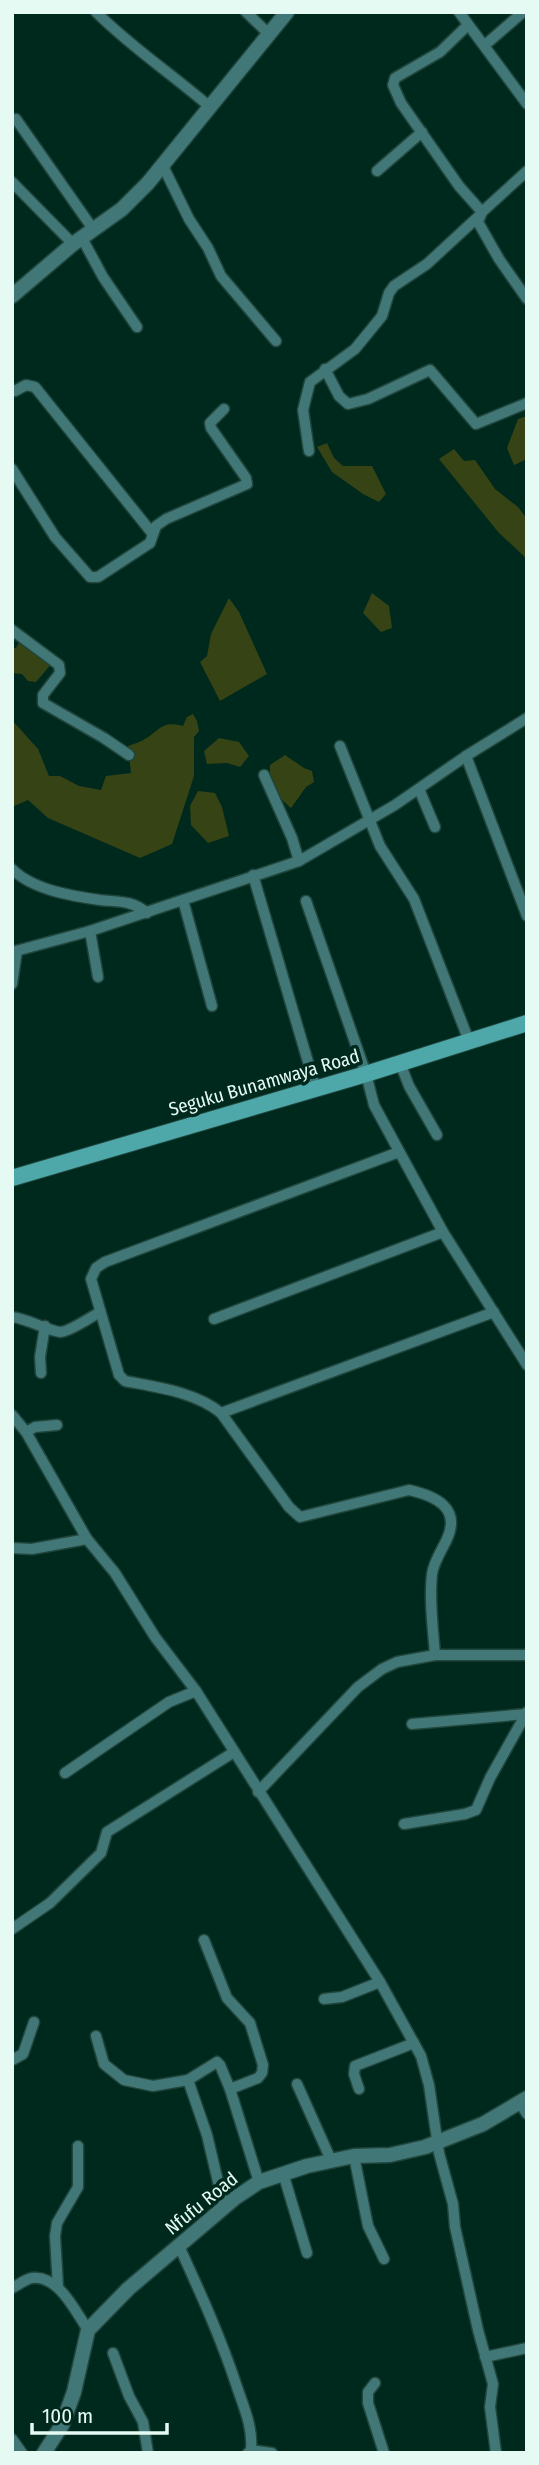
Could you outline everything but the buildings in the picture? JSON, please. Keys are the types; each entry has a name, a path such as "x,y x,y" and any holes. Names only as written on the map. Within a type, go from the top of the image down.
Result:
{"main road":[{"name":"Seguku Bunamwaya Road","path":"12,1178 366,1074 527,1023"}],"street":[{"path":"96,12 119,34 211,107"},
{"path":"246,12 269,34"},
{"path":"12,296 83,237 122,209 163,166 287,12"},
{"path":"458,12 527,104"},
{"path":"485,45 523,12"},
{"path":"468,25 440,52 395,78 393,85 395,92 480,214"},
{"path":"16,119 83,237 103,278 137,327"},
{"path":"377,171 422,132"},
{"path":"163,166 221,276 276,341"},
{"path":"309,451 303,410 310,382 355,349 382,316 388,293 394,286 427,264 527,171"},
{"path":"12,182 83,237"},
{"path":"480,214 478,222 499,260 527,299"},
{"path":"325,369 339,396 348,404 368,399 430,370 476,424 527,403"},
{"path":"12,390 26,385 35,387 152,533"},
{"path":"12,469 55,537 90,577 98,577 150,543 156,526 166,519 247,484 246,478 211,428 210,423 224,409"},
{"path":"12,630 59,665 60,673 43,695 43,704 129,755"},
{"path":"12,984 15,951 147,913 299,860 370,820 527,718"},
{"path":"340,746 380,846 414,899 469,1041"},
{"path":"466,756 527,916"},
{"path":"264,775 299,860"},
{"path":"419,789 435,827"},
{"path":"12,869 25,879 70,895 126,901 139,905 147,913"},
{"path":"253,875 316,1089"},
{"path":"183,900 212,1006"},
{"path":"306,901 366,1074 374,1105 443,1231 527,1365"},
{"path":"90,931 98,977"},
{"path":"400,1063 438,1135"},
{"path":"399,1152 105,1262 96,1268 91,1279 116,1369 125,1381 204,1402 221,1413 300,1517 409,1490 425,1494 440,1502 449,1511 452,1523 433,1571 435,1655"},
{"path":"214,1319 443,1231"},
{"path":"12,1317 60,1332 100,1312"},
{"path":"221,1413 494,1312"},
{"path":"41,1373 40,1357 45,1326"},
{"path":"12,1415 26,1432 87,1539 115,1573 155,1637 196,1691 380,1982 414,2043 427,2075 437,2143 493,2384 490,2407 496,2453"},
{"path":"26,1432 35,1427 57,1425"},
{"path":"12,1548 32,1549 87,1539"},
{"path":"258,1791 369,1677 397,1662 435,1655 527,1655"},
{"path":"65,1773 169,1702 196,1691"},
{"path":"412,1724 526,1713"},
{"path":"404,1824 476,1810 490,1778 526,1713"},
{"path":"12,1929 44,1908 101,1853 107,1832 234,1752"},
{"path":"204,1940 227,1998 250,2023 263,2065 258,2078 230,2089"},
{"path":"324,1999 342,1997 380,1982"},
{"path":"12,2060 23,2054 34,2022"},
{"path":"96,2036 104,2064 124,2080 153,2086 188,2080 217,2062 230,2089 259,2182"},
{"path":"359,2089 353,2070 355,2066 414,2043"},
{"path":"188,2080 207,2135 224,2207"},
{"path":"297,2084 331,2160"},
{"name":"Nfufu Road","path":"88,2330 128,2289 224,2207 259,2182 331,2160 410,2152 483,2124 524,2104"},
{"path":"44,2453 62,2425 74,2392 88,2330 58,2287 55,2236 57,2223 78,2188 78,2146"},
{"path":"354,2157 369,2231 384,2259"},
{"path":"283,2173 307,2253"},
{"path":"180,2246 222,2343 250,2423 252,2438 249,2451 272,2453"},
{"path":"12,2288 28,2279 36,2278 58,2287"},
{"path":"485,2357 527,2348"},
{"path":"113,2353 129,2396 143,2422 148,2453"},
{"path":"374,2383 368,2392 368,2403 384,2453"},
{"path":"12,2439 22,2453"}],"green space":[{"path":"527,416 527,459 514,465 507,448 518,419"},
{"path":"327,443 334,458 343,466 372,466 386,494 379,502 332,472 317,447"},
{"path":"454,449 464,461 475,460 495,489 518,507 527,519 527,559 499,533 439,459"},
{"path":"372,593 389,606 392,628 381,632 363,613"},
{"path":"229,598 239,612 267,674 220,701 200,662 207,656 211,634"},
{"path":"21,639 53,662 36,682 28,681 22,674 12,673 12,648 16,648"},
{"path":"193,714 199,731 194,737 194,776 172,844 140,858 48,818 28,800 12,807 12,720 38,749 49,776 60,776 79,786 101,790 106,776 131,773 128,746 166,725 183,726 187,717"},
{"path":"219,738 239,742 249,756 240,767 227,763 207,764 204,751"},
{"path":"285,755 312,771 314,782 306,787 291,808 274,789 270,772 270,765"},
{"path":"198,791 215,793 222,807 229,836 208,843 191,825 190,806"}]}
